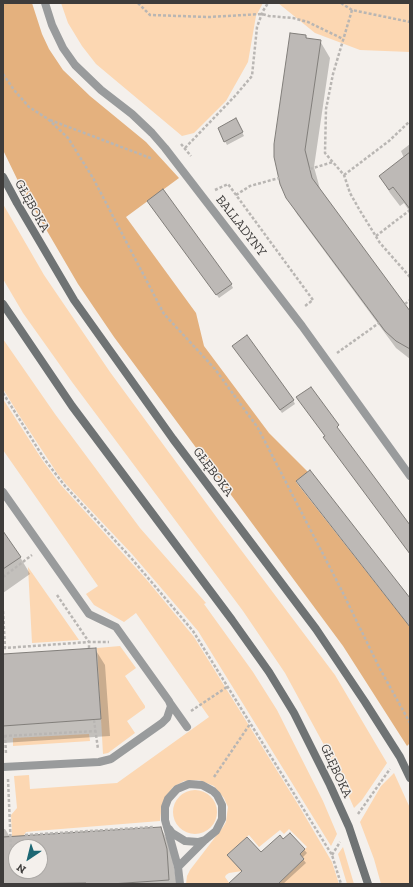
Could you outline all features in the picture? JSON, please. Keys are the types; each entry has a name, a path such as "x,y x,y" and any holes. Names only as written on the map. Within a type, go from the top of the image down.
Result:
{"street":[{"name":"BALLADYNY","path":"44,3 63,48 75,65 101,90 132,114 165,148 298,320 410,476"},
{"name":"GŁĘBOKA","path":"3,178 74,300 173,439 316,629 400,757 410,778"},
{"name":"GŁĘBOKA","path":"3,304 72,406 222,607 272,678 294,713 330,785 349,827 368,884"},
{"path":"3,492 89,614 116,627 187,727"},
{"path":"5,767 99,762 111,759 167,718 170,713 171,706 169,701"},
{"path":"178,867 205,840 216,832 222,819 222,805 217,796 207,788 196,784 189,784 177,789 171,794 165,807 164,814 178,867 180,884"},
{"path":"167,826 172,833 185,841 198,842 205,840"}],"path":[{"path":"138,3 150,15 209,17 262,14 293,18 308,22 343,39"},
{"path":"185,148 252,76 257,27 268,3"},
{"path":"341,3 352,10 410,22"},
{"path":"352,10 333,74 326,109 325,153 344,175 350,193 358,209 380,243 410,277"},
{"path":"3,74 14,90 29,107 48,119 68,138 94,178 164,314 215,369 258,428 344,595 380,669 410,723"},
{"path":"48,119 153,159"},
{"path":"344,175 389,140 410,121"},
{"path":"310,169 333,162"},
{"path":"236,196 250,186 279,178"},
{"path":"376,236 410,210"},
{"path":"405,304 410,300"},
{"path":"335,355 379,323"},
{"path":"3,393 45,460 65,486 132,559 193,631 332,855 341,884"},
{"path":"3,577 30,557 34,563"},
{"path":"52,589 89,642 89,648"},
{"path":"3,611 5,648 97,642"},
{"path":"180,718 228,687"},
{"path":"94,720 99,762"},
{"path":"207,788 250,724"},
{"path":"10,839 4,736 96,731"},
{"path":"357,816 390,768"},
{"path":"25,835 167,826"},
{"path":"332,855 340,841"}],"shaded area":[{"path":"3,3 32,3 42,34 49,49 63,70 90,96 146,142 179,178 126,217 196,313 204,346 269,433 308,472 296,482 410,627 410,743 407,746 343,646 114,337 78,284 19,183 3,150"},
{"path":"61,3 263,3 256,16 248,62 226,101 194,133 182,136 96,64 82,46 68,23"},
{"path":"278,3 410,3 410,52 360,50 315,33"},
{"path":"3,204 44,275 110,372 335,675 387,763 362,800 354,808 337,769 285,673 243,611 72,382 23,313 3,279"},
{"path":"3,339 55,414 140,528 206,603 204,604 253,672 277,710 323,801 337,834 331,846 198,631 132,554 65,483 19,415 3,389"},
{"path":"3,399 43,461 60,484 146,579 194,637 332,862 339,884 279,883 304,859 300,854 307,847 289,829 284,834 280,830 259,847 249,835 227,855 242,871 229,873 226,875 225,877 230,884 186,884 187,876 190,870 226,822 228,807 224,798 214,786 199,780 184,781 173,787 167,795 161,812 160,821 26,832 21,839 12,839 11,815 17,808 14,776 29,775 30,789 117,783 209,717 136,613 124,622 94,605 86,594 98,586 3,450"},
{"path":"28,567 79,640 32,643"},
{"path":"120,646 136,668 125,676 145,708 127,721 135,733 108,753 103,754 97,648"},
{"path":"89,734 90,741 13,746 13,738"},
{"path":"394,773 410,808 410,884 381,884 374,859 360,822 381,786"},
{"path":"191,790 199,790 204,791 211,796 216,803 216,821 211,828 204,833 191,834 183,831 176,824 173,816 173,808 176,800 183,793"},
{"path":"343,847 354,884 347,884 338,854"}],"building":[{"path":"290,33 306,35 306,38 321,40 305,150 312,178 410,311 410,349 396,341 385,331 286,198 280,184 274,157 274,144"},
{"path":"236,118 243,132 224,142 218,128"},
{"path":"410,152 410,209 393,187 389,190 379,176"},
{"path":"163,189 232,284 216,295 147,201"},
{"path":"247,335 294,400 280,410 232,346"},
{"path":"311,387 339,425 337,427 410,525 410,554 323,437 325,436 296,397"},
{"path":"310,470 410,598 410,627 296,481"},
{"path":"3,531 21,557 3,569"},
{"path":"96,648 101,719 3,726 3,654"},
{"path":"161,827 167,849 169,880 111,884 3,884 3,837"},
{"path":"290,833 305,849 300,854 304,859 278,884 228,884 242,871 227,855 247,837 261,852 280,835 283,839"}]}
